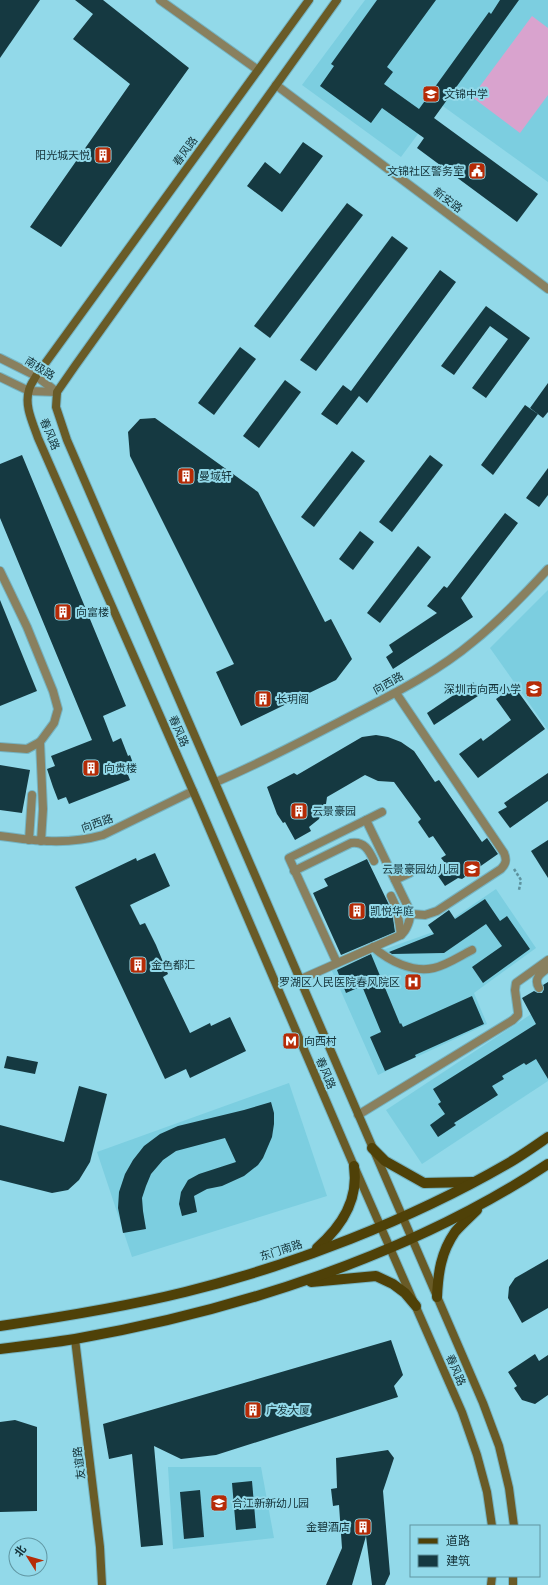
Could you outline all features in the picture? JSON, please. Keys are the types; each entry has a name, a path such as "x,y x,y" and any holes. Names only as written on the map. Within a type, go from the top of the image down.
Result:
{"main road":[{"name":"东门南路","path":"0,1326 83,1313 185,1292 288,1262 402,1217 474,1182 508,1163 548,1137"},
{"path":"372,1148 385,1161 424,1183 474,1182"},
{"path":"0,1349 75,1339 191,1314 295,1284 411,1239 486,1201 548,1164"},
{"path":"311,1253 327,1239 339,1225 351,1204 356,1185 354,1166"},
{"path":"437,1297 438,1275 445,1249 456,1232 486,1201"},
{"path":"295,1284 348,1277 376,1276 393,1284 405,1293 416,1306"}],"street":[{"path":"160,0 258,70"},
{"name":"春风路","path":"310,0 36,376 29,391 28,406 38,438 193,791 464,1419 487,1492 492,1525"},
{"path":"57,392 337,0"},
{"name":"新安路","path":"276,85 548,289"},
{"name":"南极路","path":"0,358 36,376 57,392"},
{"name":"南极路","path":"0,377 29,391 57,392"},
{"name":"春风路","path":"57,392 56,407 67,440 483,1403 499,1446 509,1488 514,1525"},
{"name":"向西路","path":"216,782 249,768 396,692 438,667 474,642 515,604 548,569"},
{"path":"0,571 27,627 53,691 58,709 54,723 40,742 27,749 0,747"},
{"path":"396,692 506,856 506,861 501,869 437,911 425,915 411,914"},
{"path":"40,742 43,809 41,841"},
{"name":"向西路","path":"0,836 41,841 77,841 103,835 193,791"},
{"path":"29,840 32,794"},
{"path":"337,963 288,858 382,812"},
{"path":"299,980 401,935 406,930 411,914 366,820"},
{"path":"294,871 351,843 356,842 366,847 374,861"},
{"path":"395,880 410,873"},
{"path":"391,896 397,909 401,935"},
{"path":"374,947 388,959 400,964 431,968 444,965 472,950"},
{"path":"358,1115 513,1020 518,1015 515,990 516,983 548,960"},
{"path":"539,988 536,981 539,975 548,968"},
{"name":"友谊路","path":"75,1339 100,1547 102,1585"}],"path":[{"path":"506,856 521,880 519,890"}],"shaded area":[{"name":"文锦中学","path":"365,0 548,0 548,182 440,104 401,157 302,85"},
{"path":"532,16 548,28 548,95 520,133 472,97"},
{"name":"深圳市向西小学","path":"548,590 548,730 490,648"},
{"name":"罗湖区人民医院春风院区","path":"496,889 536,948 474,993 487,1024 378,1075 332,971 374,953 433,932"},
{"path":"548,1003 548,1081 422,1164 386,1110"},
{"path":"289,1083 327,1196 132,1257 97,1152"},
{"name":"合江新新幼儿园","path":"168,1467 261,1467 274,1538 173,1549"}],"building":[{"path":"0,0 40,0 0,58"},
{"name":"阳光城天悦","path":"75,0 103,0 189,68 61,247 30,227 130,84 73,39 93,14"},
{"path":"377,0 436,0 387,67 393,72 384,84 419,109 489,12 491,14 500,0 519,0 434,118 538,194 517,222 417,148 424,138 382,108 371,123 320,86 334,66 331,64"},
{"path":"303,142 323,156 282,212 247,186 265,162 280,174"},
{"path":"347,203 363,215 270,338 254,326"},
{"path":"392,236 408,248 316,371 300,360"},
{"path":"440,270 456,282 367,403 359,396 337,425 321,414 343,385 351,391"},
{"path":"486,306 530,338 486,398 472,388 508,339 490,326 454,375 441,366"},
{"path":"240,347 256,359 214,415 198,403"},
{"path":"285,380 301,392 259,448 243,436"},
{"path":"548,383 548,412 543,418 530,408"},
{"path":"525,405 538,414 493,475 481,465"},
{"path":"155,418 258,492 325,622 331,619 352,659 336,680 241,726 216,672 234,664 130,456 128,432 140,419"},
{"path":"352,451 365,461 314,527 301,517"},
{"name":"向富楼","path":"22,455 126,706 103,716 113,742 121,738 128,756 130,755 134,766 126,770 130,780 69,804 66,797 58,800 53,787 47,769 55,766 51,756 92,740 0,518 0,464"},
{"path":"430,455 443,465 392,532 379,522"},
{"path":"548,468 548,495 539,507 526,498"},
{"path":"505,513 518,523 461,598 473,617 393,669 386,657 393,652 389,645 437,613 427,606 444,586 447,588"},
{"path":"360,531 374,542 353,570 339,559"},
{"path":"418,546 431,557 380,623 367,613"},
{"path":"0,600 37,691 0,706"},
{"path":"473,682 481,694 434,725 427,713"},
{"path":"514,686 545,729 478,778 459,754 481,738 483,741 511,720 496,699"},
{"name":"云景豪园","path":"376,735 388,737 401,742 414,751 435,782 439,780 482,842 487,838 498,854 462,879 458,878 445,886 434,870 445,863 441,858 446,855 433,836 429,838 418,822 421,819 394,782 378,781 365,775 327,797 326,804 322,809 319,819 309,827 311,831 295,840 285,822 283,823 277,814 267,787 294,773 297,775 362,737"},
{"path":"0,765 30,770 22,813 0,810"},
{"path":"548,773 548,801 510,828 498,812 507,807 504,803"},
{"path":"548,840 548,878 531,851"},
{"name":"金色都汇","path":"155,853 170,886 130,905 140,925 145,923 156,945 168,974 163,977 190,1033 210,1023 211,1026 230,1017 246,1051 190,1078 186,1069 165,1079 75,887 136,858 137,861"},
{"name":"凯悦华庭","path":"367,859 392,911 395,932 341,955 313,893 328,886 324,879"},
{"path":"485,899 500,921 507,916 530,949 483,983 472,967 502,946 486,924 444,953 392,954 389,952 434,934 428,925 449,910 455,919"},
{"path":"371,954 400,1024 401,1023 403,1027 472,996 484,1024 415,1055 416,1057 385,1071 370,1037 381,1032 362,986 346,993 337,970"},
{"path":"548,982 548,1079 536,1059 526,1065 524,1063 502,1076 504,1079 492,1086 498,1095 454,1123 456,1125 438,1137 430,1125 445,1114 438,1104 441,1102 433,1089 536,1024 522,998 534,991 542,993 544,989 543,985"},
{"path":"7,1056 38,1062 35,1074 4,1068"},
{"path":"79,1086 107,1094 90,1162 79,1180 68,1190 52,1193 0,1180 0,1125 64,1142"},
{"path":"271,1102 274,1113 272,1137 263,1158 258,1165 244,1176 222,1186 207,1189 194,1196 197,1212 182,1216 179,1204 181,1192 188,1180 199,1174 236,1162 225,1138 176,1151 163,1160 151,1174 146,1186 142,1198 146,1229 123,1233 118,1208 119,1192 125,1174 133,1160 144,1146 160,1134 178,1126"},
{"path":"548,1259 548,1308 522,1323 508,1298 509,1287 515,1278"},
{"name":"广发大厦","path":"391,1340 403,1375 394,1386 398,1397 216,1455 181,1459 154,1446 163,1545 141,1547 132,1454 109,1459 103,1424"},
{"path":"535,1354 539,1361 548,1355 548,1395 535,1404 522,1400 514,1388 517,1386 508,1372"},
{"path":"15,1420 37,1427 37,1511 0,1512 0,1422"},
{"name":"金碧酒店","path":"388,1450 394,1458 383,1491 390,1574 385,1585 372,1585 366,1536 352,1585 326,1585 342,1548 339,1505 333,1506 331,1489 337,1488 336,1458"},
{"path":"252,1481 256,1528 236,1530 232,1483"},
{"path":"200,1490 204,1537 184,1539 180,1492"}],"place":[{"name":"文锦中学","path":"431,94"},
{"name":"阳光城天悦","path":"103,155"},
{"name":"文锦社区警务室","path":"477,171"},
{"name":"曼域轩","path":"186,476"},
{"name":"向富楼","path":"63,612"},
{"name":"深圳市向西小学","path":"534,689"},
{"name":"长玥阁","path":"263,699"},
{"name":"向贵楼","path":"91,768"},
{"name":"云景豪园","path":"299,811"},
{"name":"云景豪园幼儿园","path":"472,869"},
{"name":"凯悦华庭","path":"357,911"},
{"name":"金色都汇","path":"138,965"},
{"name":"罗湖区人民医院春风院区","path":"413,982"},
{"name":"向西村","path":"291,1041"},
{"name":"广发大厦","path":"253,1410"},
{"name":"合江新新幼儿园","path":"219,1503"},
{"name":"金碧酒店","path":"363,1527"}]}
